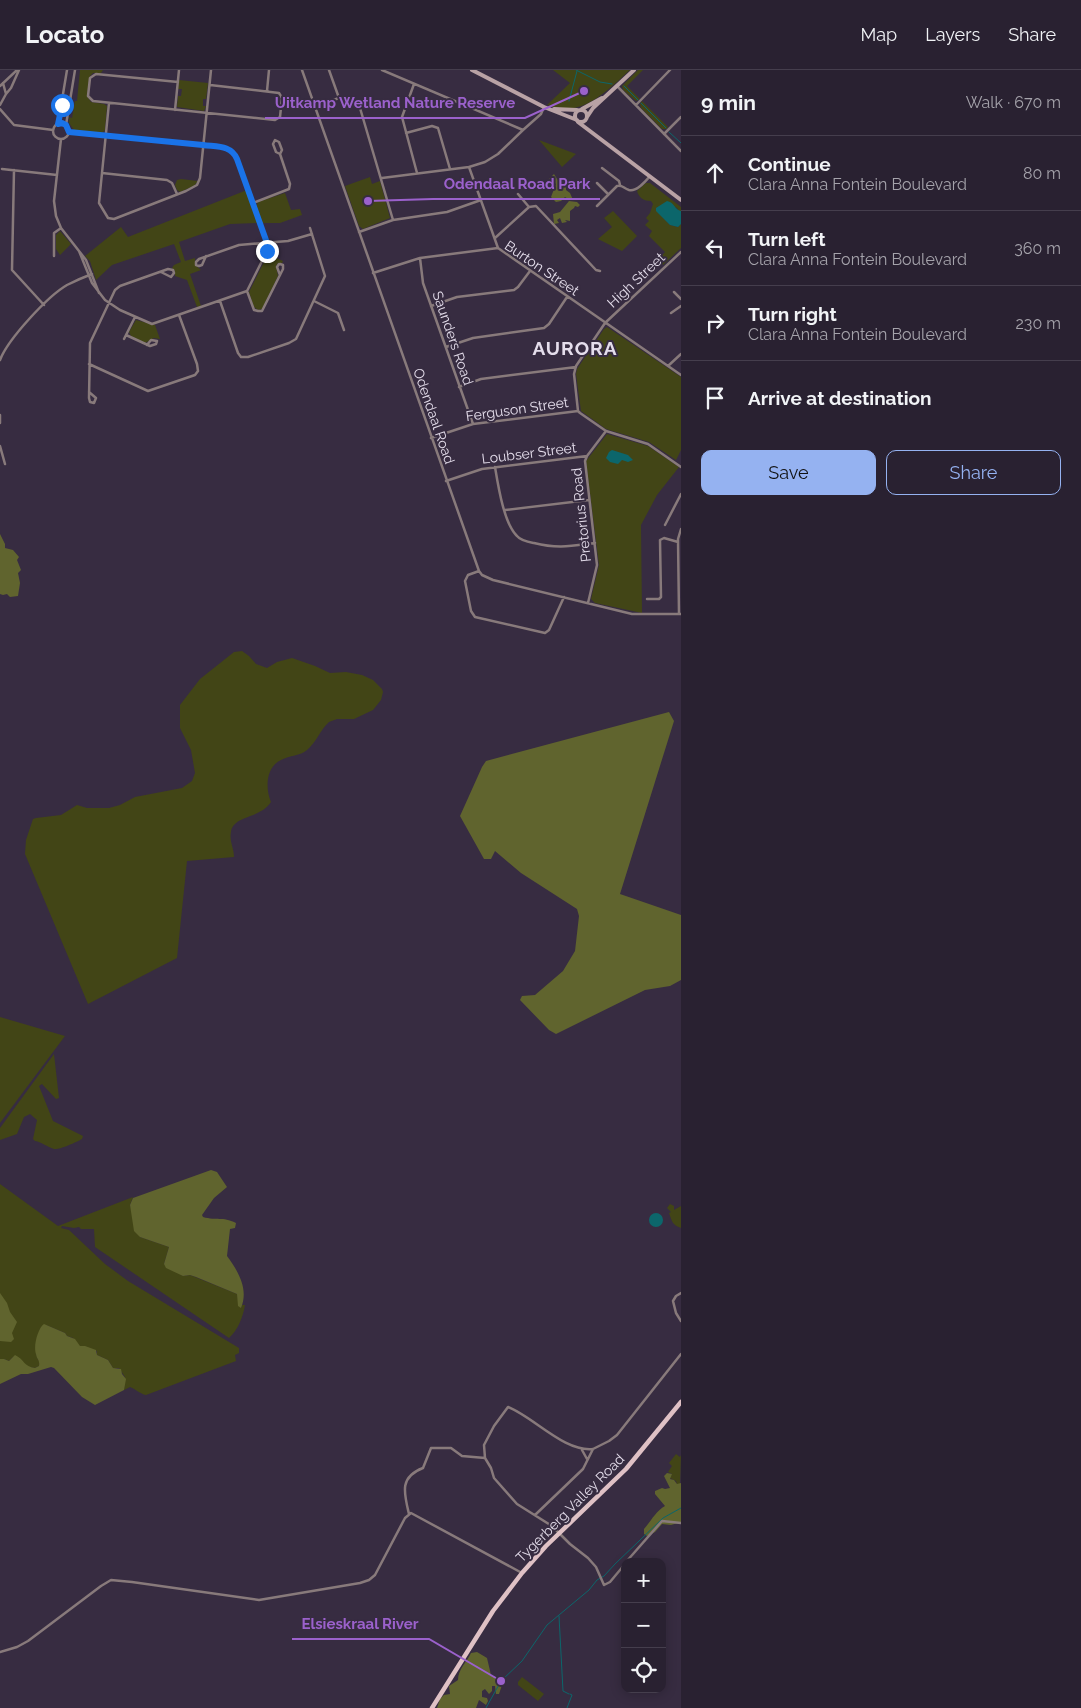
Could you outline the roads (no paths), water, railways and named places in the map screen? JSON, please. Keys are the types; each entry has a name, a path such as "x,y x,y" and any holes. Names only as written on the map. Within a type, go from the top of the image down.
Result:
{"main road":[{"path":"468,70 577,121 681,200"},
{"path":"472,70 482,76"},
{"path":"577,121 583,121 591,110 634,70"},
{"path":"577,121 574,114 606,96"},
{"path":"549,109 563,111 580,110 585,112 588,126 593,133"},
{"name":"Tygerberg Valley Road","path":"432,1708 493,1611 522,1573 558,1533 626,1469 681,1402"}],"street":[{"path":"0,86 18,70"},
{"path":"0,105 14,83 18,70"},
{"path":"53,130 58,124 67,70"},
{"path":"69,132 66,125 75,70"},
{"path":"104,75 105,70"},
{"path":"175,110 179,70"},
{"path":"109,103 99,204 111,219 119,218 177,195 198,184 211,70"},
{"path":"266,91 269,70"},
{"name":"Odendaal Road","path":"302,70 479,571"},
{"path":"329,70 339,98 361,110 393,220"},
{"path":"382,70 523,130"},
{"path":"636,105 670,70"},
{"path":"178,82 96,74 91,77 88,96 92,101 175,110 278,120 280,116 282,96 279,93 210,85"},
{"path":"3,83 6,94"},
{"path":"414,84 402,115 417,173"},
{"path":"617,86 681,151"},
{"path":"314,107 339,98"},
{"path":"382,178 469,167 490,160 541,114 544,107"},
{"path":"0,109 10,123 16,126 53,130"},
{"path":"664,134 681,117"},
{"path":"58,124 66,125"},
{"path":"406,133 431,126 436,127 439,131 450,169"},
{"path":"53,130 56,137 61,139"},
{"path":"69,132 203,145 233,151 267,243 266,255 247,291 152,324 109,303 94,288 79,251"},
{"path":"61,139 66,137 69,132"},
{"path":"61,139 55,209 61,228 86,260 100,293"},
{"path":"253,203 290,189 280,154 282,150 279,142 275,140 273,144 276,152 280,154"},
{"path":"469,167 498,248"},
{"path":"602,168 619,181 620,185 629,190 633,190 650,176"},
{"path":"2,169 57,175"},
{"path":"14,170 12,270 44,305"},
{"path":"102,173 167,180 173,185 177,195"},
{"path":"597,182 608,194"},
{"path":"597,206 616,186 620,185"},
{"path":"518,194 529,206 538,208 596,270 600,271"},
{"path":"360,232 393,220 447,212 481,200"},
{"path":"495,238 529,206"},
{"path":"54,256 54,233 61,228"},
{"path":"220,301 240,357 244,358 294,341 324,281 325,274 310,228"},
{"path":"206,256 202,265 196,265 198,259 206,256 239,245 293,240 312,234"},
{"name":"Burton Street","path":"373,274 420,258 498,248 681,375"},
{"name":"High Street","path":"576,367 605,323 681,252"},
{"name":"Saunders Road","path":"420,258 423,283 473,424"},
{"path":"89,392 90,342 116,288 169,269 173,270 174,273 171,277 161,272"},
{"path":"431,306 457,297 514,290 530,271"},
{"path":"0,360 10,343 44,305 67,286 92,274"},
{"path":"247,291 253,308 255,311 260,312 265,307 280,275"},
{"path":"674,292 681,299"},
{"path":"446,347 473,338 544,328 549,324 567,297"},
{"path":"314,301 338,313 344,330"},
{"path":"671,313 681,306"},
{"path":"89,364 148,391 195,375 198,371 197,364 179,315"},
{"path":"124,339 135,317"},
{"path":"126,335 147,345"},
{"path":"668,366 681,354"},
{"path":"460,387 481,379 576,367 574,374 578,411 606,431 648,444 681,466"},
{"name":"Ferguson Street","path":"431,438 473,424 578,411"},
{"path":"0,415 0,423"},
{"name":"Pretorius Road","path":"588,603 597,564 585,464 587,456 606,431"},
{"path":"0,446 5,464"},
{"name":"Loubser Street","path":"446,481 478,470 587,456"},
{"path":"495,467 498,487 505,510 512,530 518,538 555,548 595,543"},
{"path":"665,525 681,494"},
{"path":"505,510 589,500"},
{"path":"564,597 549,630 545,633 475,617 470,612 465,581 468,575 479,571 482,575 493,580 564,597 638,615 680,614 678,542 681,529"},
{"path":"647,599 661,598 660,540 664,538 678,542"},
{"path":"681,1293 676,1296 673,1302 676,1313 681,1321"},
{"path":"621,1569 609,1583 604,1585 601,1576 588,1558 552,1526 517,1504 494,1478 485,1458 485,1443 508,1407 568,1444 582,1450 593,1449 617,1435 681,1354"},
{"path":"0,1652 28,1641 111,1580 256,1600 369,1580 375,1575 409,1514 405,1494 406,1481 413,1472 424,1466 431,1448 451,1448 460,1455 485,1458"},
{"path":"536,1515 583,1468 593,1449"},
{"path":"582,1450 588,1459"},
{"path":"409,1514 415,1514 522,1573"},
{"path":"630,1558 662,1521 681,1523"}],"waterway":[{"path":"576,70 600,82 612,84"},
{"path":"569,101 577,71"},
{"path":"624,86 638,100"},
{"path":"641,103 666,128"},
{"path":"669,132 681,143"},
{"path":"486,1708 501,1681 522,1661 547,1625 589,1590 597,1580 604,1576 663,1518 681,1508"},
{"path":"559,1616 563,1691 569,1694"},
{"path":"567,1708 572,1695 570,1694"}],"place":[{"name":"Uitkamp Wetland Nature Reserve","path":"584,91"},
{"name":"Odendaal Road Park","path":"368,201"},
{"name":"Elsieskraal River","path":"501,1681"}],"district":[{"name":"AURORA","path":"575,348"}]}
